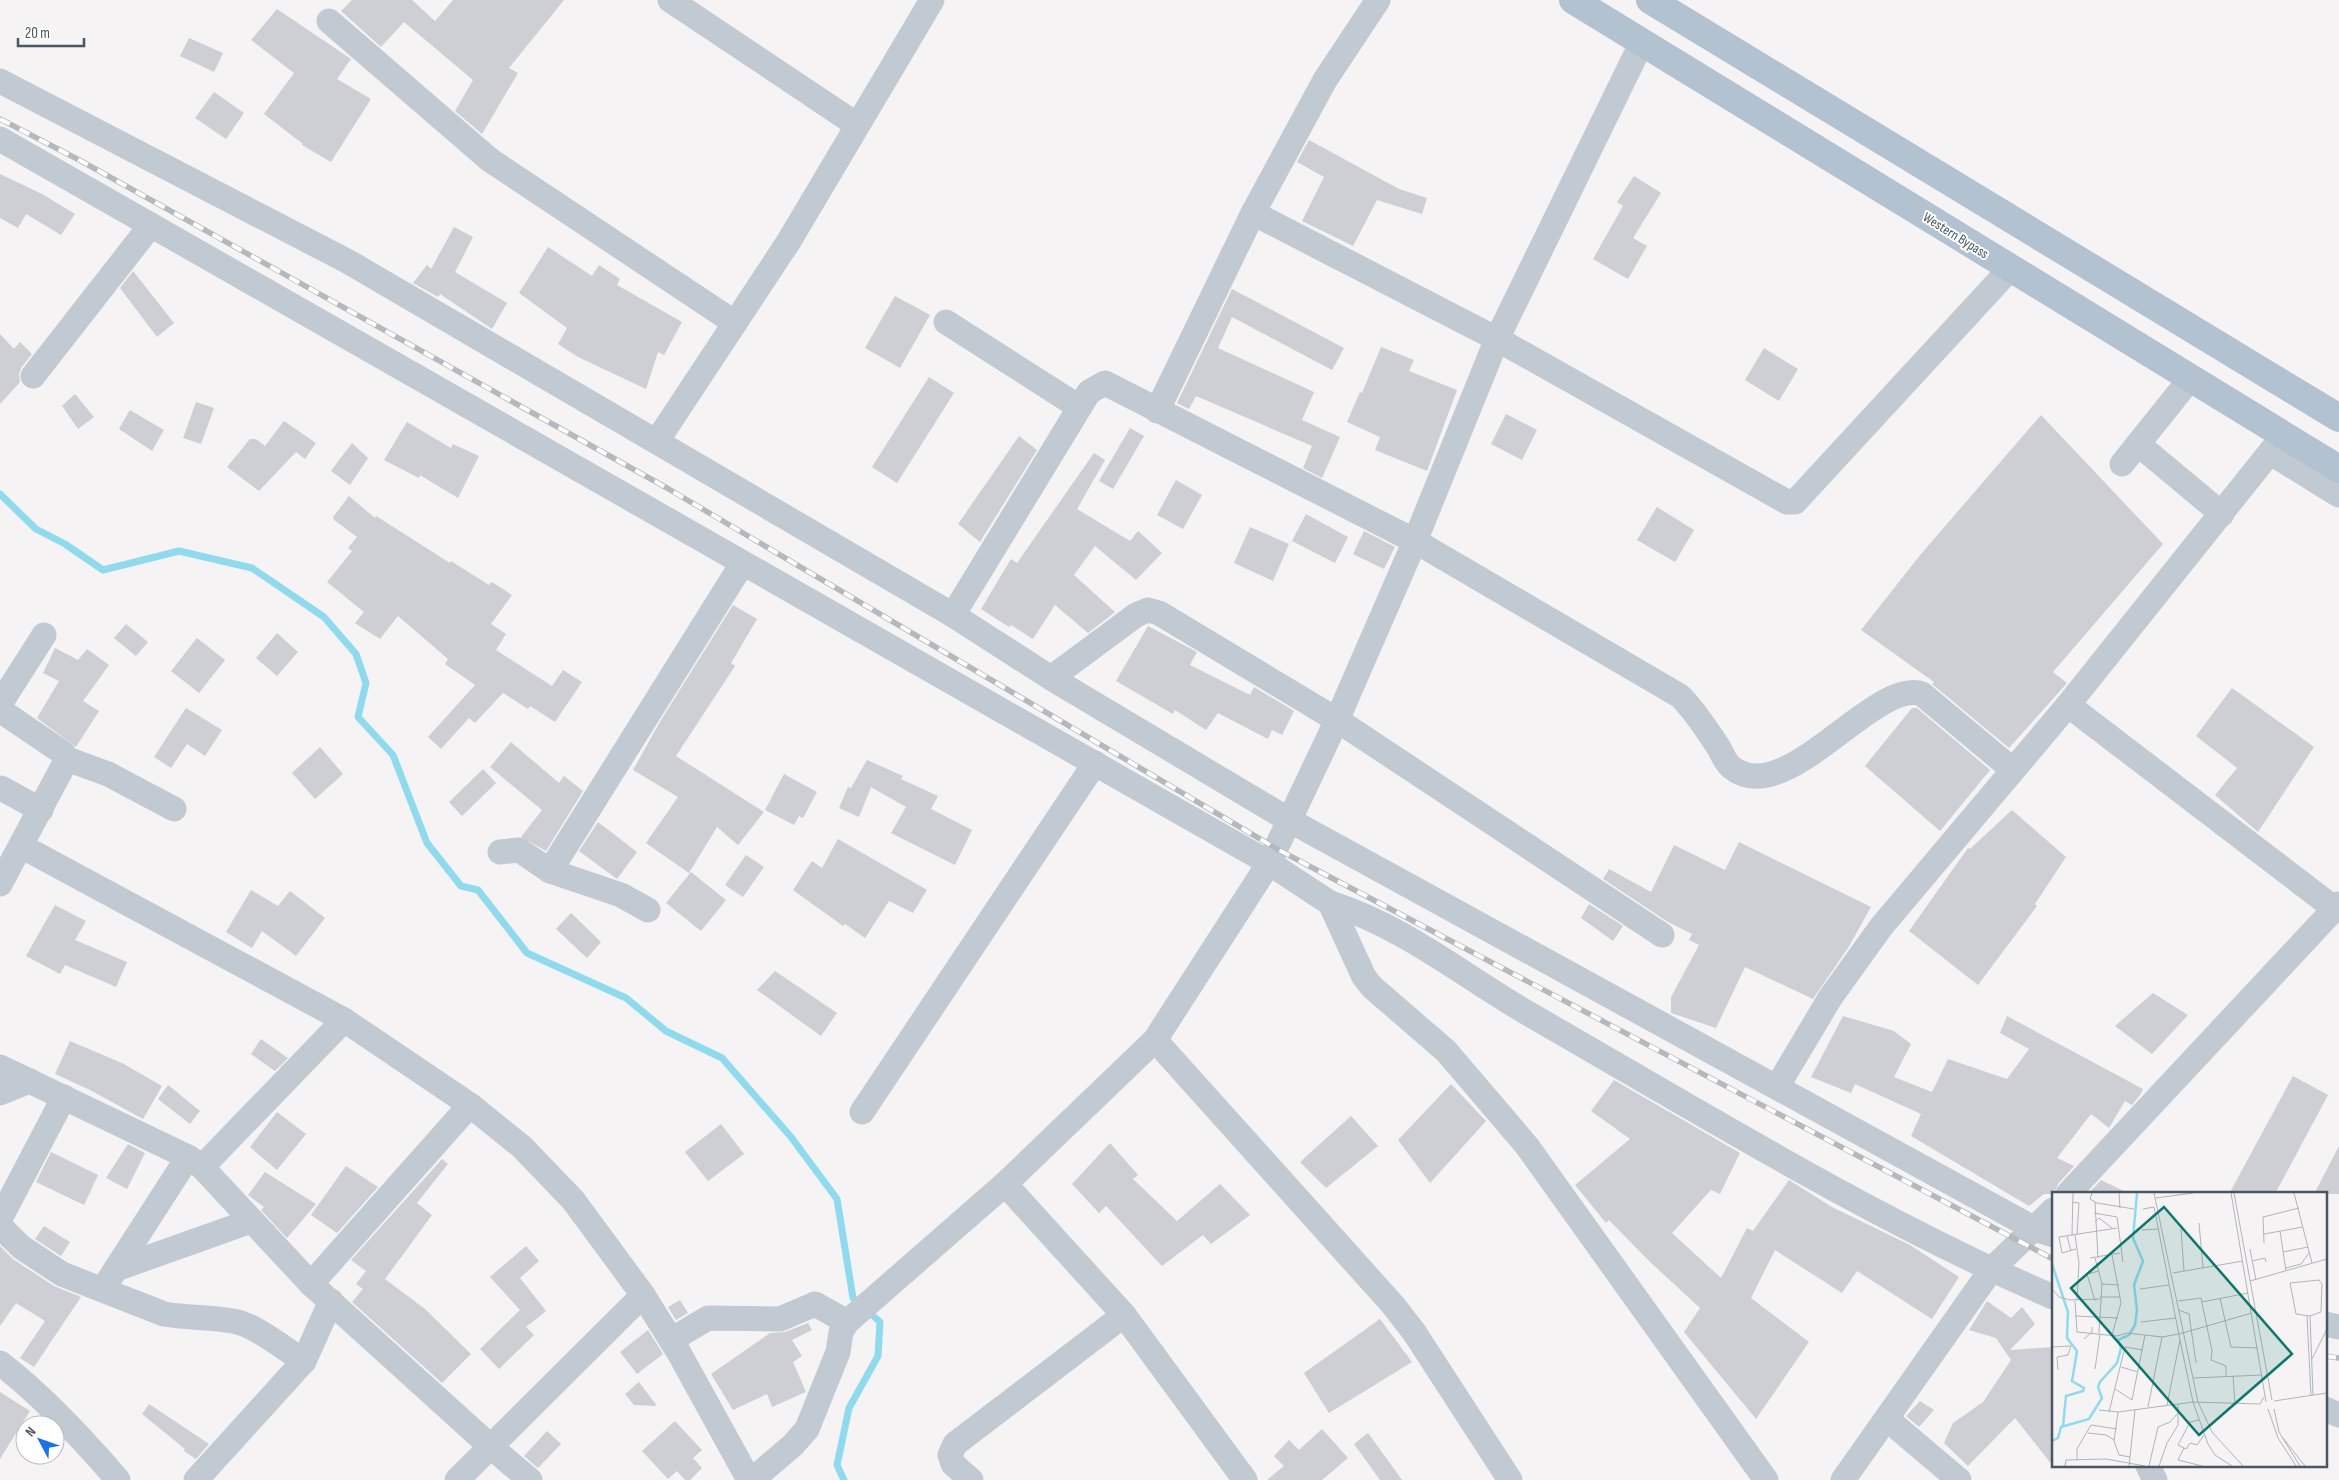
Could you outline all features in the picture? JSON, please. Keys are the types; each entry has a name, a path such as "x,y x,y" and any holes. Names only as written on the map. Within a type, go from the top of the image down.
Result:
{"main road":[{"name":"Western Bypass","path":"1573,0 2190,379 2277,444 2339,469"},
{"path":"1650,0 2339,418"}],"street":[{"path":"670,0 858,125"},
{"path":"657,440 789,241 932,0"},
{"path":"1158,411 1253,213 1326,80 1378,0"},
{"path":"329,21 490,160 735,323"},
{"path":"21,846 344,1020 470,1105 522,1147 573,1200 643,1295 751,1480 793,1445 807,1429 838,1352 841,1332 847,1322 1005,1184 1155,1040 1269,863 1338,720 1415,541 1497,339 1642,42"},
{"path":"0,80 347,262 657,440 953,615 1051,678 1289,820 2044,1232"},
{"path":"0,139 1269,863 1330,904 1375,920 1427,949 1505,1000 1882,1215 1991,1270 2052,1297"},
{"path":"1253,213 1497,339 1787,502 1795,502 2010,268"},
{"path":"33,376 151,225"},
{"path":"946,322 1080,407"},
{"path":"2122,464 2190,379"},
{"path":"953,615 1089,392 1105,383 1415,541 1680,696 1694,710 1731,767 1754,778 1783,771 1891,698 1915,692 1922,694 2013,770"},
{"path":"2138,444 2222,514"},
{"path":"1777,1087 1830,998 1881,927 2068,704 2277,444 2339,495"},
{"path":"550,871 742,564"},
{"path":"1051,678 1136,615 1148,610 1159,613 1338,720 1662,935"},
{"path":"0,704 44,635"},
{"path":"2068,704 2337,907 2070,1192"},
{"path":"0,710 63,754 67,759 108,774 174,809"},
{"path":"0,884 67,759"},
{"path":"862,1112 1095,763"},
{"path":"1,788 41,810"},
{"path":"500,852 519,850 550,871 621,895 648,910"},
{"path":"1330,904 1364,977 1372,987 1446,1051 1527,1146 1766,1480"},
{"path":"109,1279 195,1162 344,1020"},
{"path":"1155,1040 1398,1312 1414,1332 1510,1480"},
{"path":"0,1067 195,1162 312,1284 530,1480"},
{"path":"0,1093 30,1081"},
{"path":"0,1219 64,1098"},
{"path":"312,1284 470,1105"},
{"path":"1005,1184 1124,1316 1245,1480"},
{"path":"1843,1480 1991,1270 2044,1232 2052,1212"},
{"path":"109,1279 252,1221"},
{"path":"0,1226 21,1247 62,1274 109,1279 164,1314 234,1321 246,1325 304,1361"},
{"path":"457,1480 643,1295"},
{"path":"196,1480 304,1361 330,1301"},
{"path":"671,1340 708,1318 780,1319 816,1304 847,1322"},
{"path":"971,1480 953,1464 950,1455 955,1444 1124,1316"},
{"path":"2326,1324 2339,1327"},
{"path":"0,1363 82,1438 118,1480"},
{"path":"2326,1409 2339,1415"},
{"path":"1887,1419 1959,1480"},
{"path":"2149,1468 2155,1480"}],"building":[{"path":"352,0 412,0 435,21 453,0 564,0 509,68 518,73 482,134 455,111 473,80 404,22 381,47 341,11"},
{"path":"277,9 351,59 337,79 371,99 331,162 302,145 264,114 294,73 251,40"},
{"path":"189,38 223,53 214,72 180,56"},
{"path":"214,92 244,113 226,139 195,118"},
{"path":"1309,140 1399,189 1427,198 1422,214 1377,200 1353,246 1302,221 1324,177 1297,162"},
{"path":"0,174 42,194 75,214 61,235 26,214 18,228 0,218"},
{"path":"1634,176 1661,193 1633,238 1647,246 1628,279 1593,259 1623,206 1617,202"},
{"path":"454,227 473,237 455,272 507,303 492,329 440,294 438,297 413,283 427,265 431,269"},
{"path":"548,247 592,276 599,265 620,279 617,285 682,322 664,355 658,352 646,389 578,357 558,344 567,328 519,293"},
{"path":"133,271 174,323 157,337 120,288"},
{"path":"1232,289 1344,348 1332,370 1232,317 1218,348 1314,392 1302,420 1340,437 1322,478 1303,468 1312,446 1196,396 1189,409 1177,403"},
{"path":"895,296 930,315 900,368 865,348"},
{"path":"0,334 14,349 20,342 32,354 21,368 19,374 20,382 0,404"},
{"path":"1381,347 1414,360 1409,371 1457,390 1427,471 1375,450 1380,437 1347,422 1360,392 1362,393"},
{"path":"1764,348 1798,369 1779,401 1745,380"},
{"path":"929,377 954,393 897,483 872,467"},
{"path":"75,394 94,417 78,429 62,406"},
{"path":"196,402 214,408 201,444 183,438"},
{"path":"130,410 164,430 152,451 119,429"},
{"path":"1506,414 1537,430 1522,460 1491,444"},
{"path":"2041,415 2163,544 2053,672 2067,683 2009,748 1932,684 1934,682 1861,630 1921,554"},
{"path":"284,421 316,443 305,459 296,452 259,491 227,467 250,439 256,439 265,446"},
{"path":"407,422 451,448 453,444 479,456 458,498 420,475 419,478 384,460"},
{"path":"1130,428 1144,436 1113,489 1099,481"},
{"path":"1019,436 1037,450 980,542 958,524"},
{"path":"352,443 368,458 350,485 331,471"},
{"path":"1094,453 1105,460 1077,509 1130,541 1138,531 1162,553 1136,580 1095,546 1074,575 1115,612 1088,633 1055,605 1033,639 1011,625 1009,627 981,609 1011,559 1017,563"},
{"path":"1176,480 1202,495 1183,529 1157,515"},
{"path":"349,496 375,518 376,516 450,563 451,561 489,585 492,582 512,595 491,624 506,634 496,650 552,686 563,670 582,682 555,722 530,706 528,709 503,693 475,723 469,718 441,749 428,737 475,685 445,664 448,659 398,616 380,639 355,623 364,612 327,582 352,551 348,548 357,537 334,520 333,517"},
{"path":"1657,507 1694,530 1675,562 1637,540"},
{"path":"1306,514 1348,537 1335,563 1292,541"},
{"path":"1250,527 1289,544 1273,581 1234,563"},
{"path":"1364,531 1395,547 1384,569 1353,554"},
{"path":"733,605 757,619 731,663 735,666 676,756 764,812 738,845 717,827 689,873 646,843 678,797 633,770 661,720"},
{"path":"126,624 148,642 136,656 114,638"},
{"path":"1148,626 1197,652 1190,665 1250,695 1254,687 1294,711 1282,735 1272,730 1268,739 1218,713 1206,730 1175,710 1173,714 1116,681"},
{"path":"277,633 298,652 277,676 256,658"},
{"path":"197,638 225,660 199,693 171,671"},
{"path":"55,648 78,660 87,649 109,665 83,701 99,711 76,747 37,718 59,681 43,673"},
{"path":"2232,688 2314,747 2258,832 2215,795 2237,768 2196,736"},
{"path":"186,708 222,730 205,756 187,744 171,768 154,757"},
{"path":"1912,708 1917,708 1990,770 1940,831 1865,766"},
{"path":"511,742 559,783 564,776 583,791 546,851 521,837 542,810 490,767"},
{"path":"320,747 343,774 315,799 292,773"},
{"path":"867,760 903,776 901,779 938,796 931,809 972,830 955,865 891,833 906,807 871,787 859,817 839,808 848,787 851,788"},
{"path":"483,769 496,783 462,816 449,802"},
{"path":"784,774 817,792 803,818 799,816 794,825 765,810"},
{"path":"2012,810 2066,857 2035,904 2037,906 1978,985 1909,931 1968,848 1970,849"},
{"path":"598,822 637,852 617,879 579,851"},
{"path":"838,839 927,890 913,913 889,901 865,938 845,924 843,926 793,890 812,861 822,868"},
{"path":"1739,842 1871,907 1848,948 1813,999 1745,967 1716,1028 1671,1013 1671,997 1699,945 1689,940 1692,934 1668,922 1603,879 1609,869 1651,892 1674,845 1725,870"},
{"path":"746,855 764,867 743,897 725,885"},
{"path":"691,872 726,900 701,931 666,903"},
{"path":"251,890 278,906 290,891 325,918 296,956 262,931 252,948 226,932"},
{"path":"1589,904 1623,926 1613,941 1581,918"},
{"path":"55,905 86,921 75,940 127,962 116,987 65,965 60,974 26,956"},
{"path":"571,913 601,942 587,958 556,929"},
{"path":"775,971 837,1013 821,1036 757,990"},
{"path":"2153,993 2188,1015 2152,1054 2115,1026"},
{"path":"1843,1016 1894,1031 1911,1044 1894,1077 1932,1092 1948,1059 2007,1079 2029,1049 2000,1033 2007,1016 2143,1089 2132,1105 2125,1101 2109,1128 2091,1114 2057,1158 2074,1166 2058,1184 2055,1192 2044,1194 2029,1206 1911,1136 1921,1114 1855,1084 1851,1093 1811,1077"},
{"path":"261,1039 288,1058 275,1071 251,1054"},
{"path":"70,1041 124,1064 162,1086 143,1119 90,1090 55,1074"},
{"path":"2293,1076 2328,1095 2276,1192 2230,1192"},
{"path":"1614,1080 1740,1153 1720,1194 1711,1190 1672,1233 1721,1278 1747,1228 1753,1231 1789,1180 1832,1207 1910,1245 1959,1277 1932,1319 1857,1271 1842,1293 1775,1250 1751,1298 1809,1342 1756,1419 1684,1332 1700,1308 1648,1260 1609,1220 1606,1223 1575,1185 1630,1139 1591,1111"},
{"path":"1451,1084 1486,1121 1430,1183 1398,1140"},
{"path":"168,1085 200,1111 190,1124 158,1099"},
{"path":"277,1112 306,1134 277,1170 250,1147"},
{"path":"1351,1116 1378,1146 1326,1188 1300,1162"},
{"path":"721,1124 744,1154 708,1181 685,1152"},
{"path":"1110,1143 1138,1175 1133,1179 1177,1221 1220,1184 1250,1215 1211,1244 1203,1235 1162,1266 1106,1206 1099,1213 1072,1184"},
{"path":"128,1144 145,1153 127,1189 106,1178"},
{"path":"2339,1146 2339,1194 2315,1192"},
{"path":"51,1152 98,1175 84,1205 36,1182"},
{"path":"442,1159 448,1164 417,1203 432,1215 385,1279 425,1309 471,1354 442,1383 352,1302 363,1289 356,1284 366,1271 351,1260"},
{"path":"346,1166 378,1187 337,1233 311,1215"},
{"path":"265,1172 316,1204 287,1238 261,1210 264,1207 248,1195"},
{"path":"2101,1180 2126,1192 2090,1192"},
{"path":"44,1226 70,1242 61,1256 35,1239"},
{"path":"0,1246 13,1259 54,1286 81,1297 34,1367 20,1358 45,1321 16,1303 0,1326"},
{"path":"526,1246 539,1261 520,1278 546,1311 526,1327 534,1335 499,1369 480,1349 520,1310 490,1277"},
{"path":"680,1300 688,1313 676,1320 668,1307"},
{"path":"1987,1301 2011,1318 2022,1307 2035,1324 2010,1350 2052,1347 2052,1465 2015,1418 1968,1466 1944,1443 1953,1423 1983,1402 2011,1360 1996,1338 1969,1330"},
{"path":"1380,1319 1412,1362 1329,1413 1304,1373"},
{"path":"808,1323 812,1330 792,1340 802,1356 793,1362 806,1392 772,1407 767,1394 733,1410 711,1374 770,1333 785,1332"},
{"path":"648,1330 663,1354 637,1374 620,1352"},
{"path":"639,1382 657,1406 634,1405 625,1394"},
{"path":"0,1392 30,1411 28,1415 15,1415 15,1435 0,1459"},
{"path":"1920,1401 1934,1410 1919,1427 1906,1416"},
{"path":"149,1404 209,1444 196,1459 184,1451 185,1449 142,1414"},
{"path":"675,1421 702,1450 693,1458 702,1468 690,1480 685,1480 677,1471 668,1479 642,1451"},
{"path":"1322,1429 1348,1458 1322,1480 1267,1480 1284,1466 1274,1456 1289,1440 1299,1450"},
{"path":"547,1431 561,1444 538,1468 524,1456"},
{"path":"1368,1433 1402,1480 1380,1480 1354,1444"}],"waterway":[{"path":"0,494 36,529 65,544 103,570 179,551 252,568 324,617 356,654 366,683 358,717 393,755 427,843 461,886 478,890 527,953 626,998 666,1031 722,1058 791,1137 837,1199 853,1298 880,1322 878,1356 849,1408 837,1465 844,1480"}],"railway":[{"path":"0,119 83,162 667,488 1277,849 2052,1258"},
{"path":"2326,1356 2339,1358"}]}
